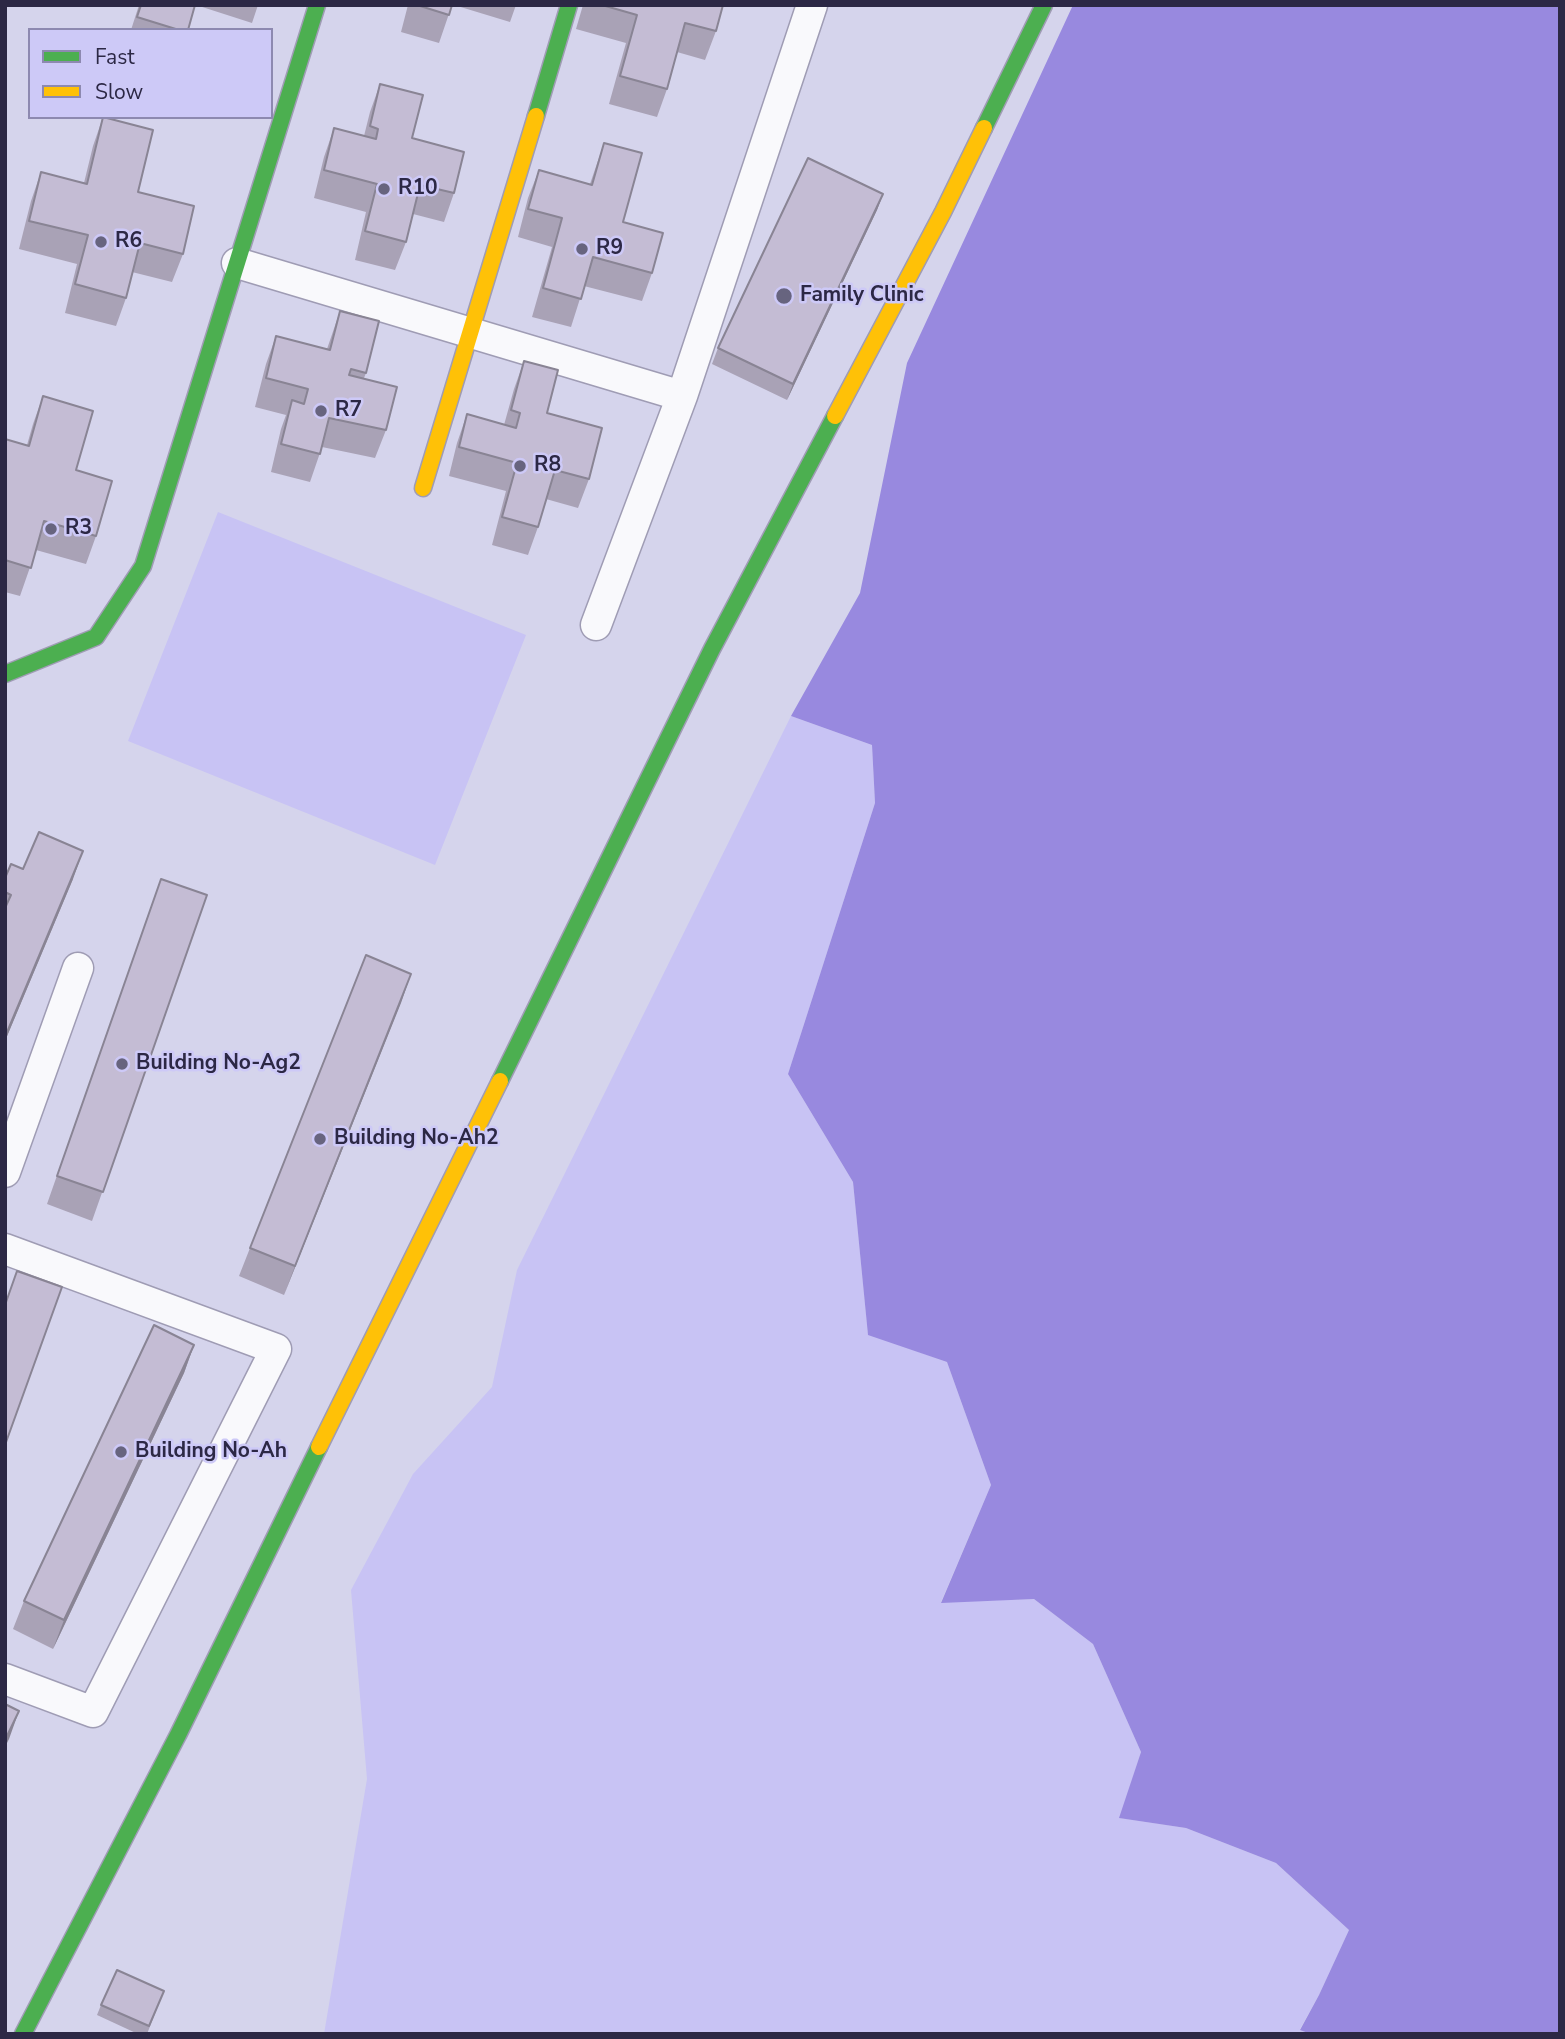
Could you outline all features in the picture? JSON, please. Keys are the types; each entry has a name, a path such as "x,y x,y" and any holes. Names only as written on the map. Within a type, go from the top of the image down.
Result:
{"street":[{"path":"5,674 96,637 143,566 317,5"},
{"path":"423,488 569,5"},
{"path":"596,625 682,396 812,5"},
{"path":"23,2034 178,1735 712,649 943,212 1044,5"},
{"path":"237,262 682,396"},
{"path":"5,1172 78,968"},
{"path":"5,1249 276,1349 93,1712 5,1679"}],"shaded area":[{"path":"1073,5 1560,5 1560,2034 1311,2034 1300,2030 1349,1930 1276,1863 1186,1828 1119,1818 1141,1752 1093,1644 1034,1599 941,1603 991,1485 947,1362 868,1335 853,1182 788,1074 875,803 872,745 791,716 860,593 907,363"},
{"path":"218,512 526,635 435,865 128,741"},
{"path":"791,716 872,745 875,803 788,1074 853,1182 868,1334 947,1362 991,1485 941,1602 1034,1599 1093,1644 1141,1752 1120,1818 1186,1828 1276,1863 1349,1930 1300,2029 1311,2034 324,2034 367,1779 351,1590 413,1474 492,1387 517,1270"}],"building":[{"path":"141,5 195,5 189,28 173,28 137,17"},
{"path":"417,5 452,5 449,15"},
{"path":"602,5 723,5 716,31 685,23 667,89 620,76 637,15"},
{"path":"380,84 423,95 412,138 464,152 454,193 420,185 406,242 365,231 377,184 324,170 334,128 376,139 378,129 370,126"},
{"name":"R6","path":"103,119 111,119 153,130 138,192 194,206 183,254 140,243 126,298 75,284 88,235 29,221 41,172 87,184"},
{"name":"R9","path":"604,143 642,153 623,222 663,233 652,273 593,257 581,299 543,288 562,218 528,209 539,170 592,185"},
{"path":"808,158 883,194 793,384 718,348"},
{"path":"340,311 379,321 366,373 351,369 349,375 397,387 386,430 329,418 320,454 281,444 292,400 304,404 308,389 266,378 276,336 330,350"},
{"path":"524,361 558,370 547,413 602,428 589,479 555,470 538,527 502,517 517,463 459,447 467,414 516,428 520,413 511,410"},
{"name":"R3","path":"43,396 93,411 76,470 112,481 96,536 44,521 31,568 5,560 5,439 29,446"},
{"path":"39,832 83,851 5,1037 5,908 11,895 5,892 5,878 11,864 23,869"},
{"name":"Building No-Ag2","path":"161,879 207,895 103,1192 57,1176"},
{"name":"Building No-Ah2","path":"366,955 411,974 295,1266 250,1248"},
{"path":"17,1271 62,1287 5,1445 5,1305"},
{"name":"Building No-Ah","path":"154,1325 194,1345 64,1620 24,1601"},
{"path":"5,1704 19,1711 5,1740"},
{"path":"117,1970 164,1991 149,2026 101,2005"}],"traffic: fast":[{"path":"5,674 96,637 143,566 317,5"},
{"path":"536,116 569,5"},
{"path":"984,128 1044,5"},
{"path":"500,1081 712,649 835,416"},
{"path":"23,2034 178,1735 319,1447"}],"traffic: slow":[{"path":"423,488 536,116"},
{"path":"835,416 943,212 984,128"},
{"path":"319,1447 500,1081"}],"place":[{"name":"R10","path":"384,189"},
{"name":"R6","path":"101,242"},
{"name":"R9","path":"582,249"},
{"name":"Family Clinic","path":"784,296"},
{"name":"R7","path":"321,411"},
{"name":"R8","path":"520,466"},
{"name":"R3","path":"51,529"},
{"name":"Building No-Ag2","path":"122,1064"},
{"name":"Building No-Ah2","path":"320,1139"},
{"name":"Building No-Ah","path":"121,1452"}]}
